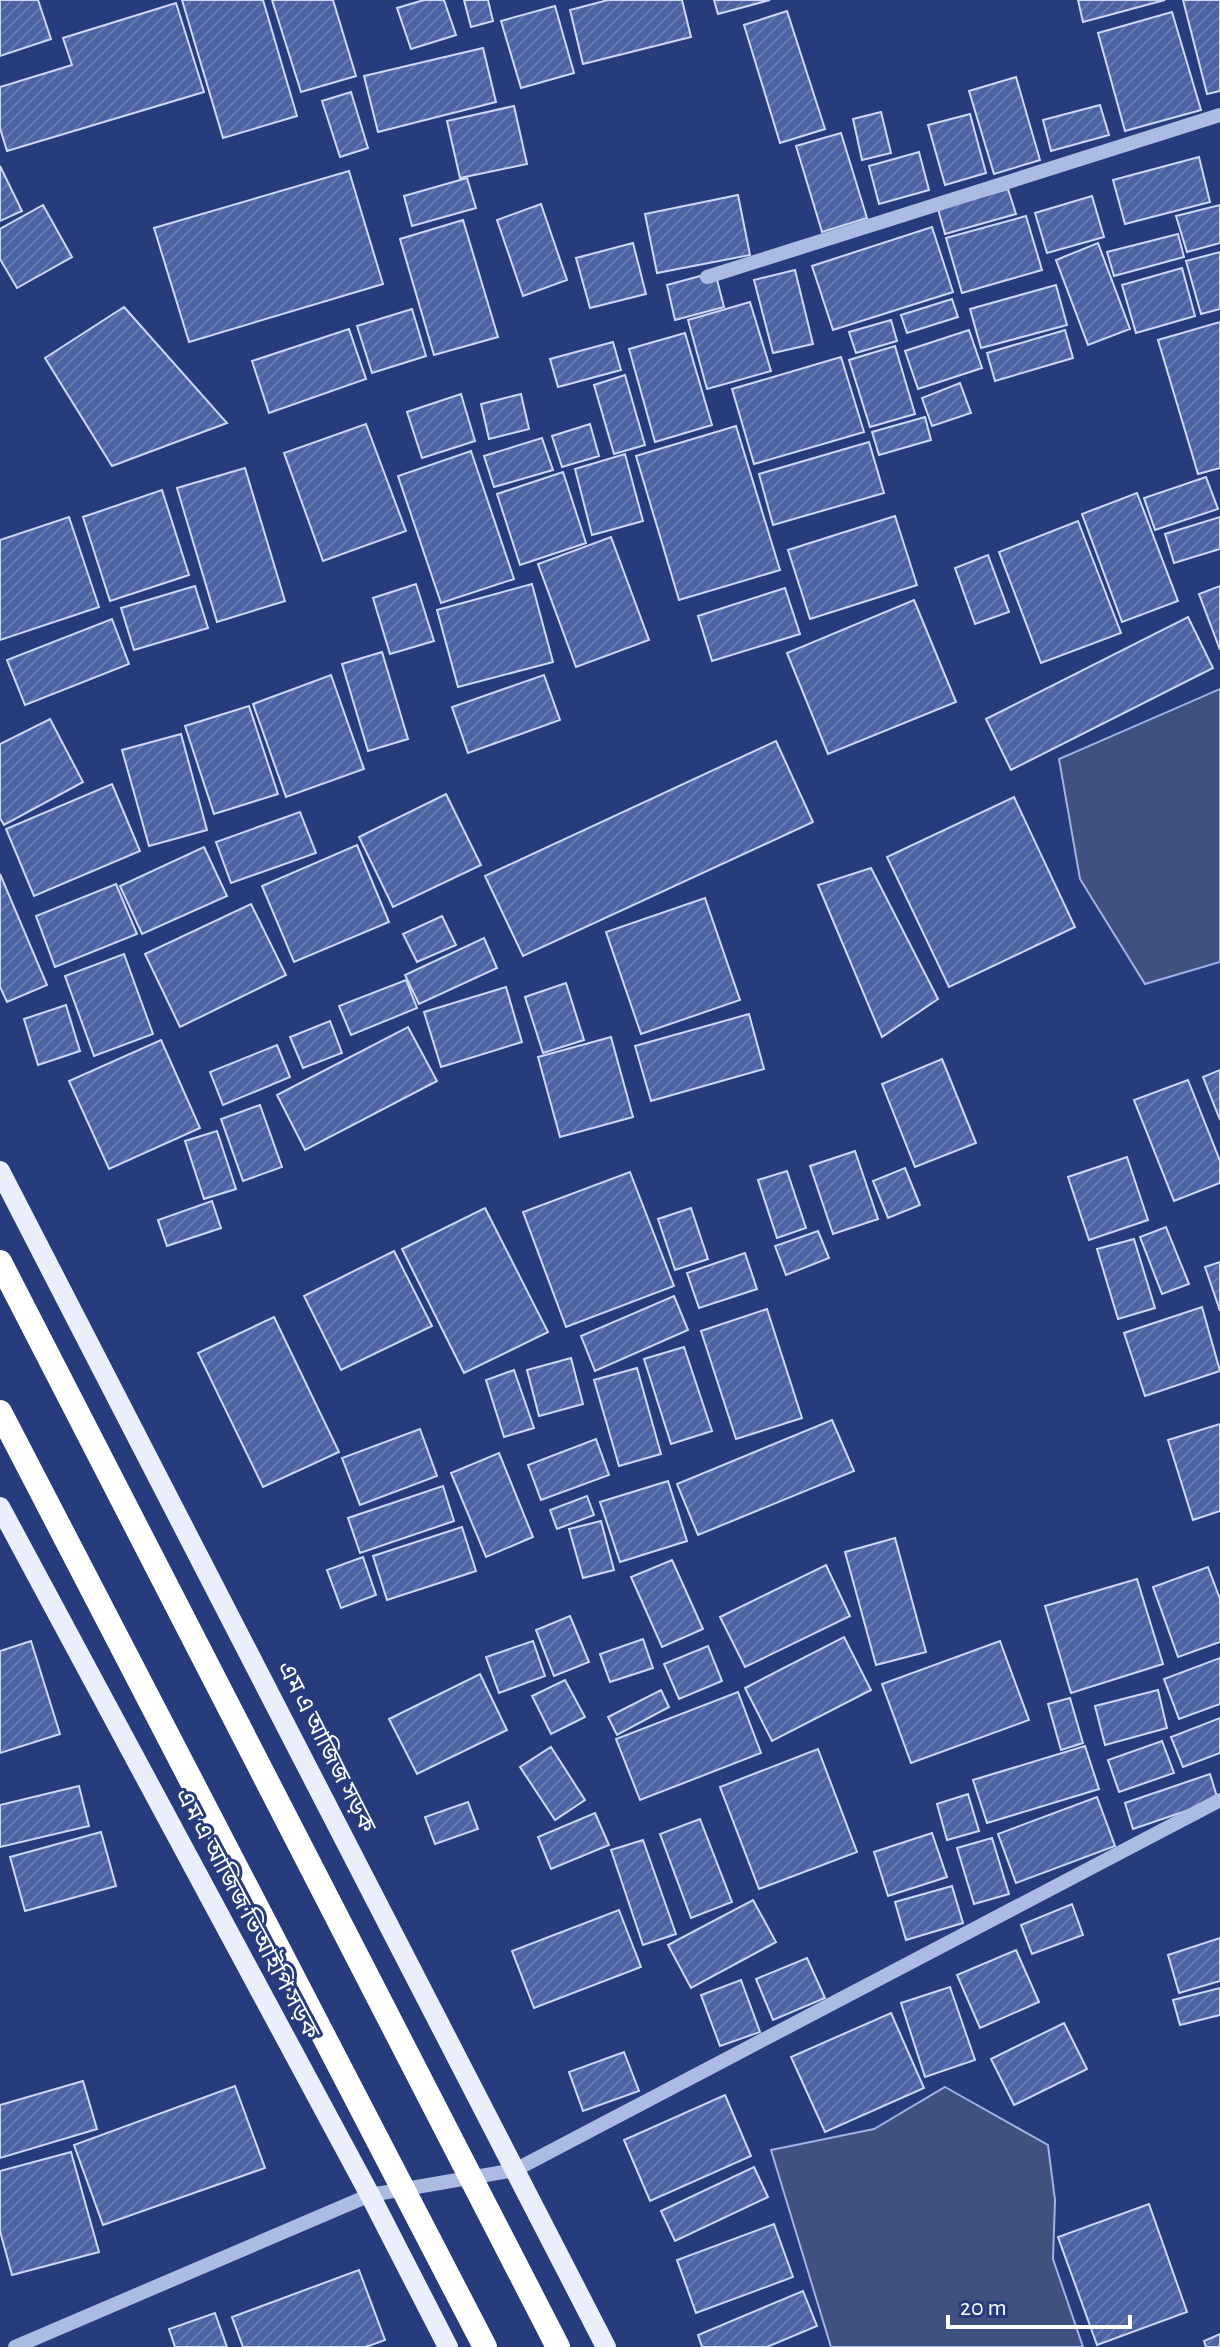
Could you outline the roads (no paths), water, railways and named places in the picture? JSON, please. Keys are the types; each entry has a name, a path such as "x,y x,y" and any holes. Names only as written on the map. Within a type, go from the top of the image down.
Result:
{"highway":[{"path":"0,1262 558,2347"},
{"path":"0,1412 485,2347"}],"main road":[{"name":"এম এ আজিজ সড়ক","path":"0,1171 606,2347"},
{"name":"এম এ আজিজ ভিআইপি সড়ক","path":"0,1507 370,2195 448,2347"}],"street":[{"path":"707,277 1220,115"},
{"path":"15,2347 370,2195 515,2170 1220,1800"}],"water":[{"path":"1220,689 1220,962 1145,984 1080,879 1059,759"},
{"path":"945,2087 1048,2145 1055,2200 1053,2259 1083,2347 831,2347 771,2150 874,2129"}]}
